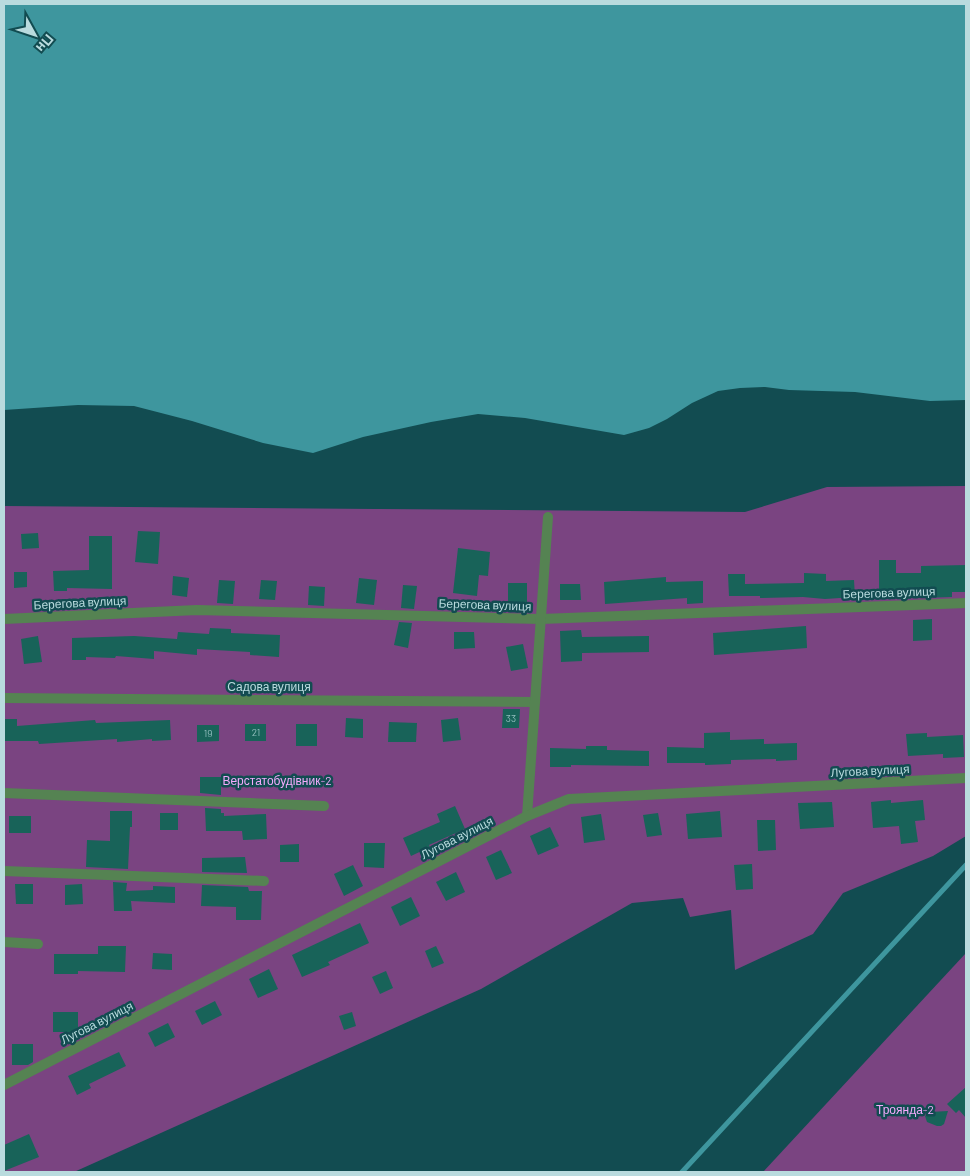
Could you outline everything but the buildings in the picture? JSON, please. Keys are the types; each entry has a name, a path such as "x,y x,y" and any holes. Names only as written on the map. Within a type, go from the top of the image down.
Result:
{"street":[{"path":"527,816 548,517"},
{"name":"Берегова вулиця","path":"4,618 197,610 541,619 966,603"},
{"name":"Садова вулиця","path":"4,698 535,702"},
{"name":"Лугова вулиця","path":"4,1085 527,816 569,799 966,778"},
{"path":"4,793 324,806"},
{"path":"4,870 264,881"},
{"path":"4,942 38,944"}],"green space":[{"name":"Верстатобудівник-2","path":"966,486 966,836 933,856 843,893 813,934 735,970 731,910 690,917 683,898 632,903 481,989 74,1172 4,1172 4,506 745,512 827,487"},
{"name":"Троянда-2","path":"966,953 966,1172 763,1172"}],"water":[{"path":"4,4 966,4 966,400 930,401 855,392 789,390 765,387 740,388 718,391 692,403 649,428 624,435 525,418 478,414 363,437 313,453 263,443 192,421 134,406 78,405 4,410"}],"waterway":[{"path":"682,1172 966,865"}]}
